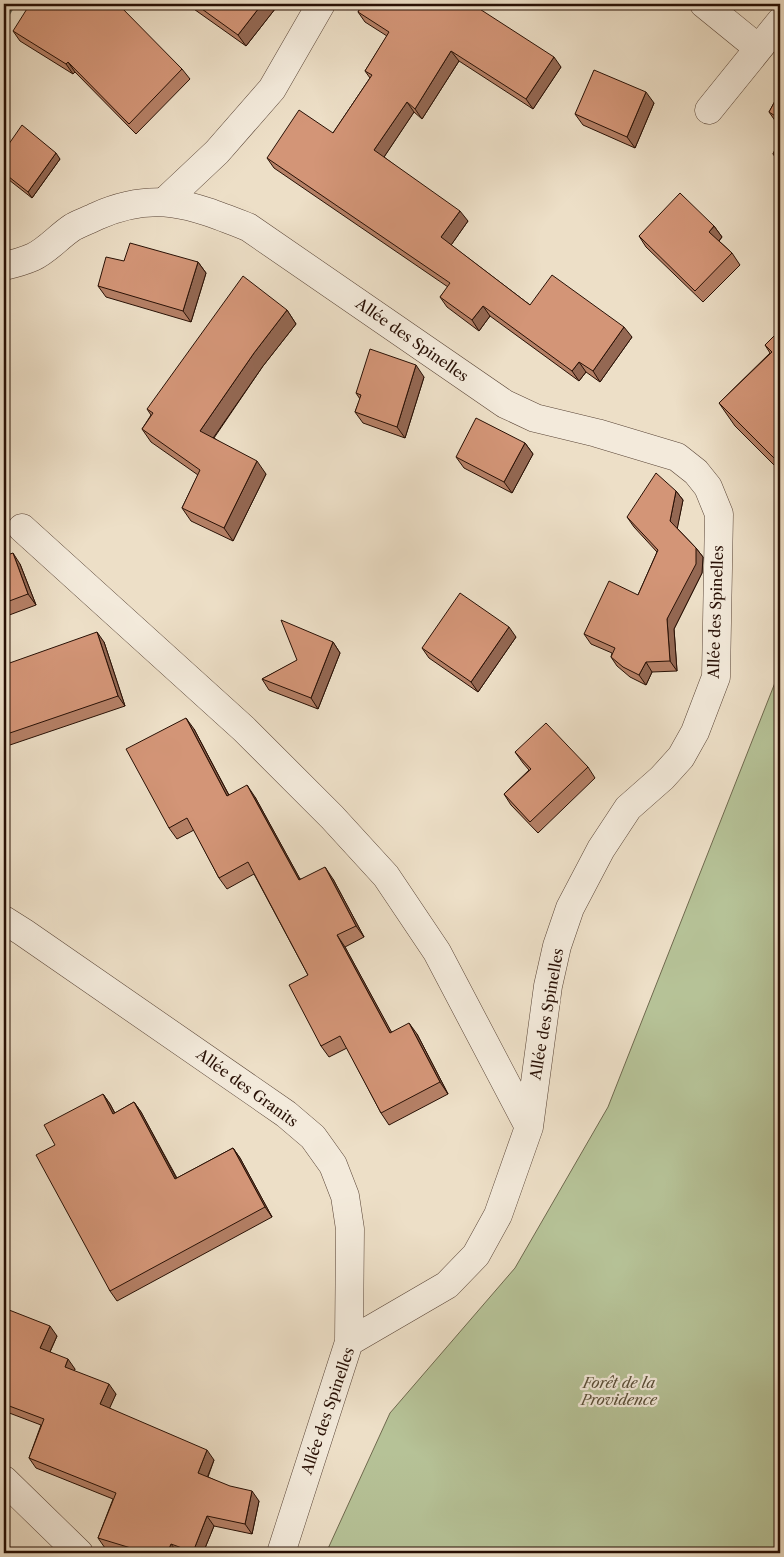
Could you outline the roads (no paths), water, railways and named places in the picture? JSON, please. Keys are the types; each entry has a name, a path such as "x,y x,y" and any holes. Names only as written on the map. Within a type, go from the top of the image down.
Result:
{"street":[{"path":"165,202 217,152 272,90 321,4"},
{"path":"704,4 758,48"},
{"path":"709,110 780,22"},
{"name":"Allée des Spinelles","path":"4,266 34,257 74,227 115,208 140,203 165,202 187,205 248,227 505,404 535,418 597,433 677,457 696,472 708,487 719,514 716,677 695,732 681,757 662,778 628,808 601,849 570,908 557,946 548,986 529,1127 498,1215 476,1255 447,1285 350,1342 281,1553"},
{"path":"22,528 244,729 332,817 386,876 438,952 529,1127"},
{"name":"Allée des Granits","path":"4,920 286,1114 313,1137 333,1165 345,1196 350,1229 350,1342"},
{"path":"4,1480 79,1553"}],"waterway":[{"path":"4,14 10,4"}],"park label":[{"name":"Forêt de la Providence","path":"619,1392"}]}
